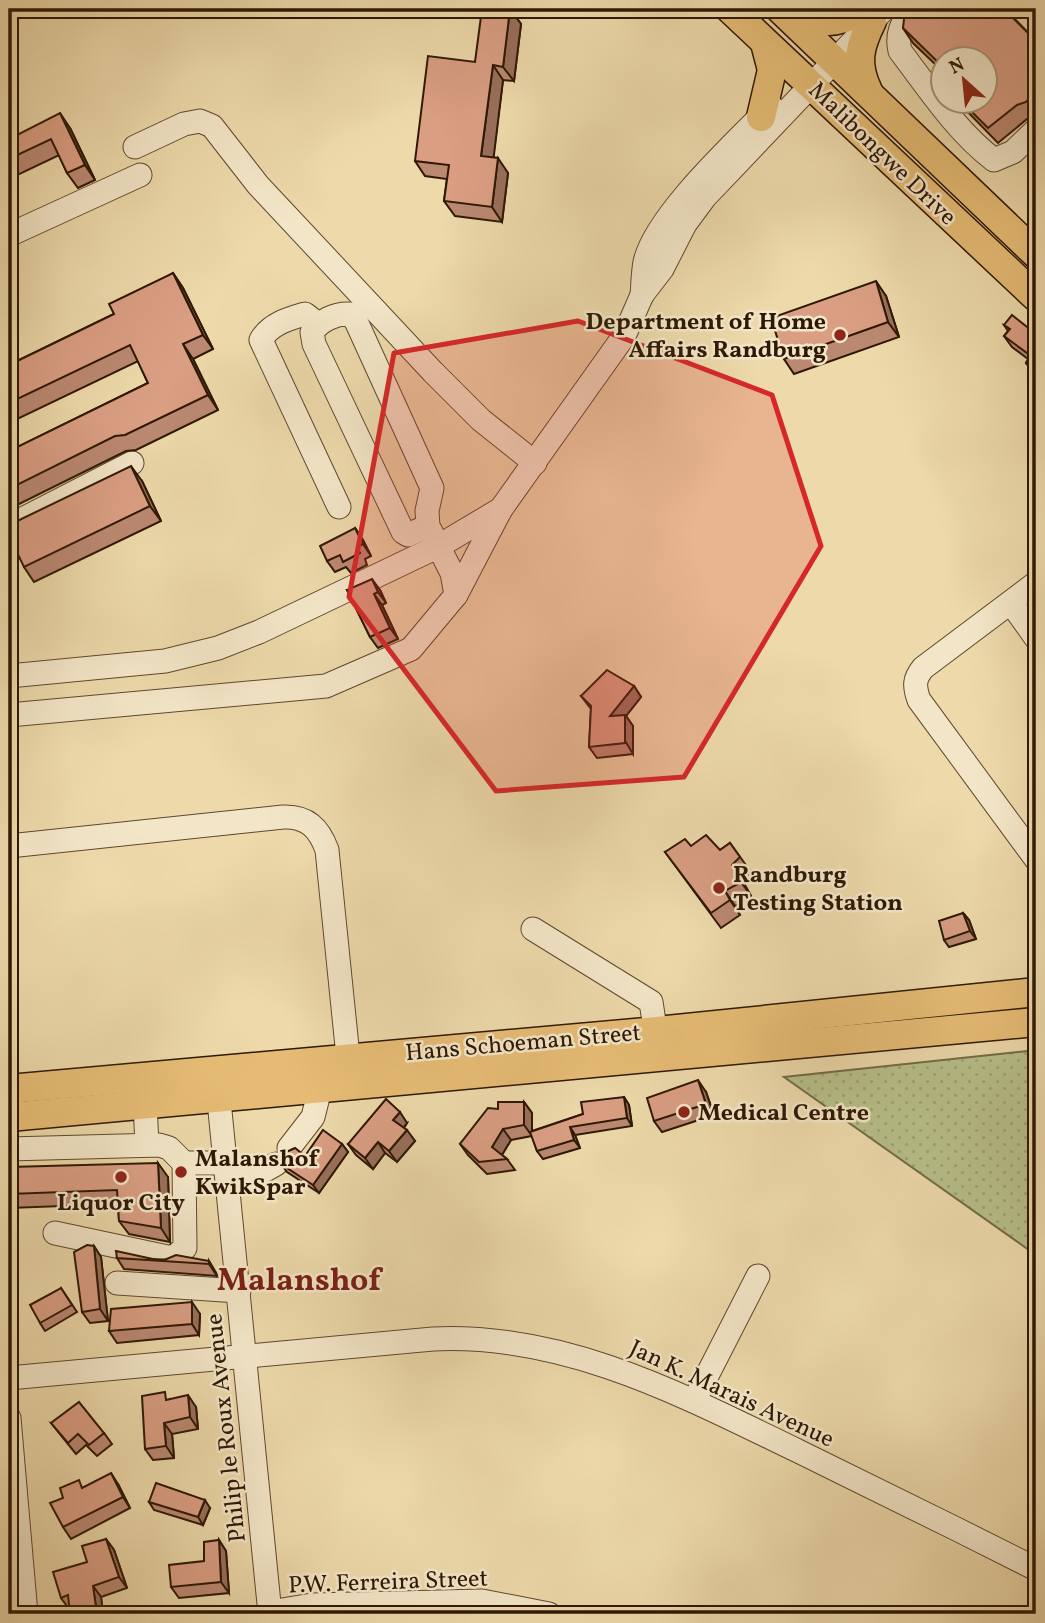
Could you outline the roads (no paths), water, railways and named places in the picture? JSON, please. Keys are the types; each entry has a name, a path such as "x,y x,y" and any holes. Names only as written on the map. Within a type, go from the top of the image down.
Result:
{"main road":[{"name":"Malibongwe Drive","path":"730,9 1036,297"},
{"name":"Malibongwe Drive","path":"782,11 1036,254"},
{"path":"782,11 824,23 872,12"},
{"path":"869,93 858,60 860,44 872,12"},
{"path":"761,117 772,70 765,43"},
{"name":"Hans Schoeman Street","path":"658,1044 1036,992"},
{"name":"Hans Schoeman Street","path":"9,1089 216,1069 350,1072 658,1044 1036,1022"},
{"name":"Hans Schoeman Street","path":"9,1117 320,1088 350,1072"}],"street":[{"path":"912,9 900,28 897,40 900,51 948,116 985,154 994,160 1003,159 1036,131"},
{"path":"9,715 326,686 411,649 456,595 501,509 624,337 642,295 662,269 685,224 806,80 872,12"},
{"path":"642,295 645,260 664,226 689,191 761,117 806,80"},
{"path":"135,147 184,124 200,121 212,126 258,186 433,372 481,420 535,463"},
{"path":"9,235 140,175"},
{"path":"433,536 408,536 403,532 313,344 312,332 318,324 342,313 350,314 356,321 432,488 426,511 433,536 452,573 456,595"},
{"path":"318,324 305,314 288,319 266,332 261,340 340,507"},
{"path":"9,526 132,463"},
{"path":"9,676 165,661 218,648 259,632 433,536 501,509"},
{"path":"1036,583 923,668 916,677 914,688 919,700 1036,859"},
{"path":"1011,603 1036,638"},
{"path":"9,846 283,817 292,817 312,824 321,834 327,850 350,1072"},
{"path":"533,929 646,998 654,1007 658,1044"},
{"name":"Philip le Roux Avenue","path":"216,1069 270,1613"},
{"path":"9,1149 147,1145 169,1147 184,1163 226,1170 251,1178 283,1156 313,1118 320,1088"},
{"path":"145,1104 147,1145"},
{"path":"55,1233 163,1258 179,1255 185,1248 184,1163"},
{"path":"694,1401 758,1276"},
{"path":"117,1283 239,1291"},
{"name":"Jan K. Marais Avenue","path":"9,1378 473,1337 511,1342 601,1363 637,1375 1036,1569"},
{"path":"9,1418 26,1614"},
{"name":"P.W. Ferreira Street","path":"270,1613 312,1605 482,1601 549,1614"}],"place":[{"name":"Department of Home Affairs Randburg","path":"840,335"},
{"name":"Randburg Testing Station","path":"719,888"},
{"name":"Medical Centre","path":"684,1112"},
{"name":"Malanshof KwikSpar","path":"181,1172"},
{"name":"Liquor City","path":"121,1177"}],"district":[{"name":"Malanshof","path":"299,1279"}]}
